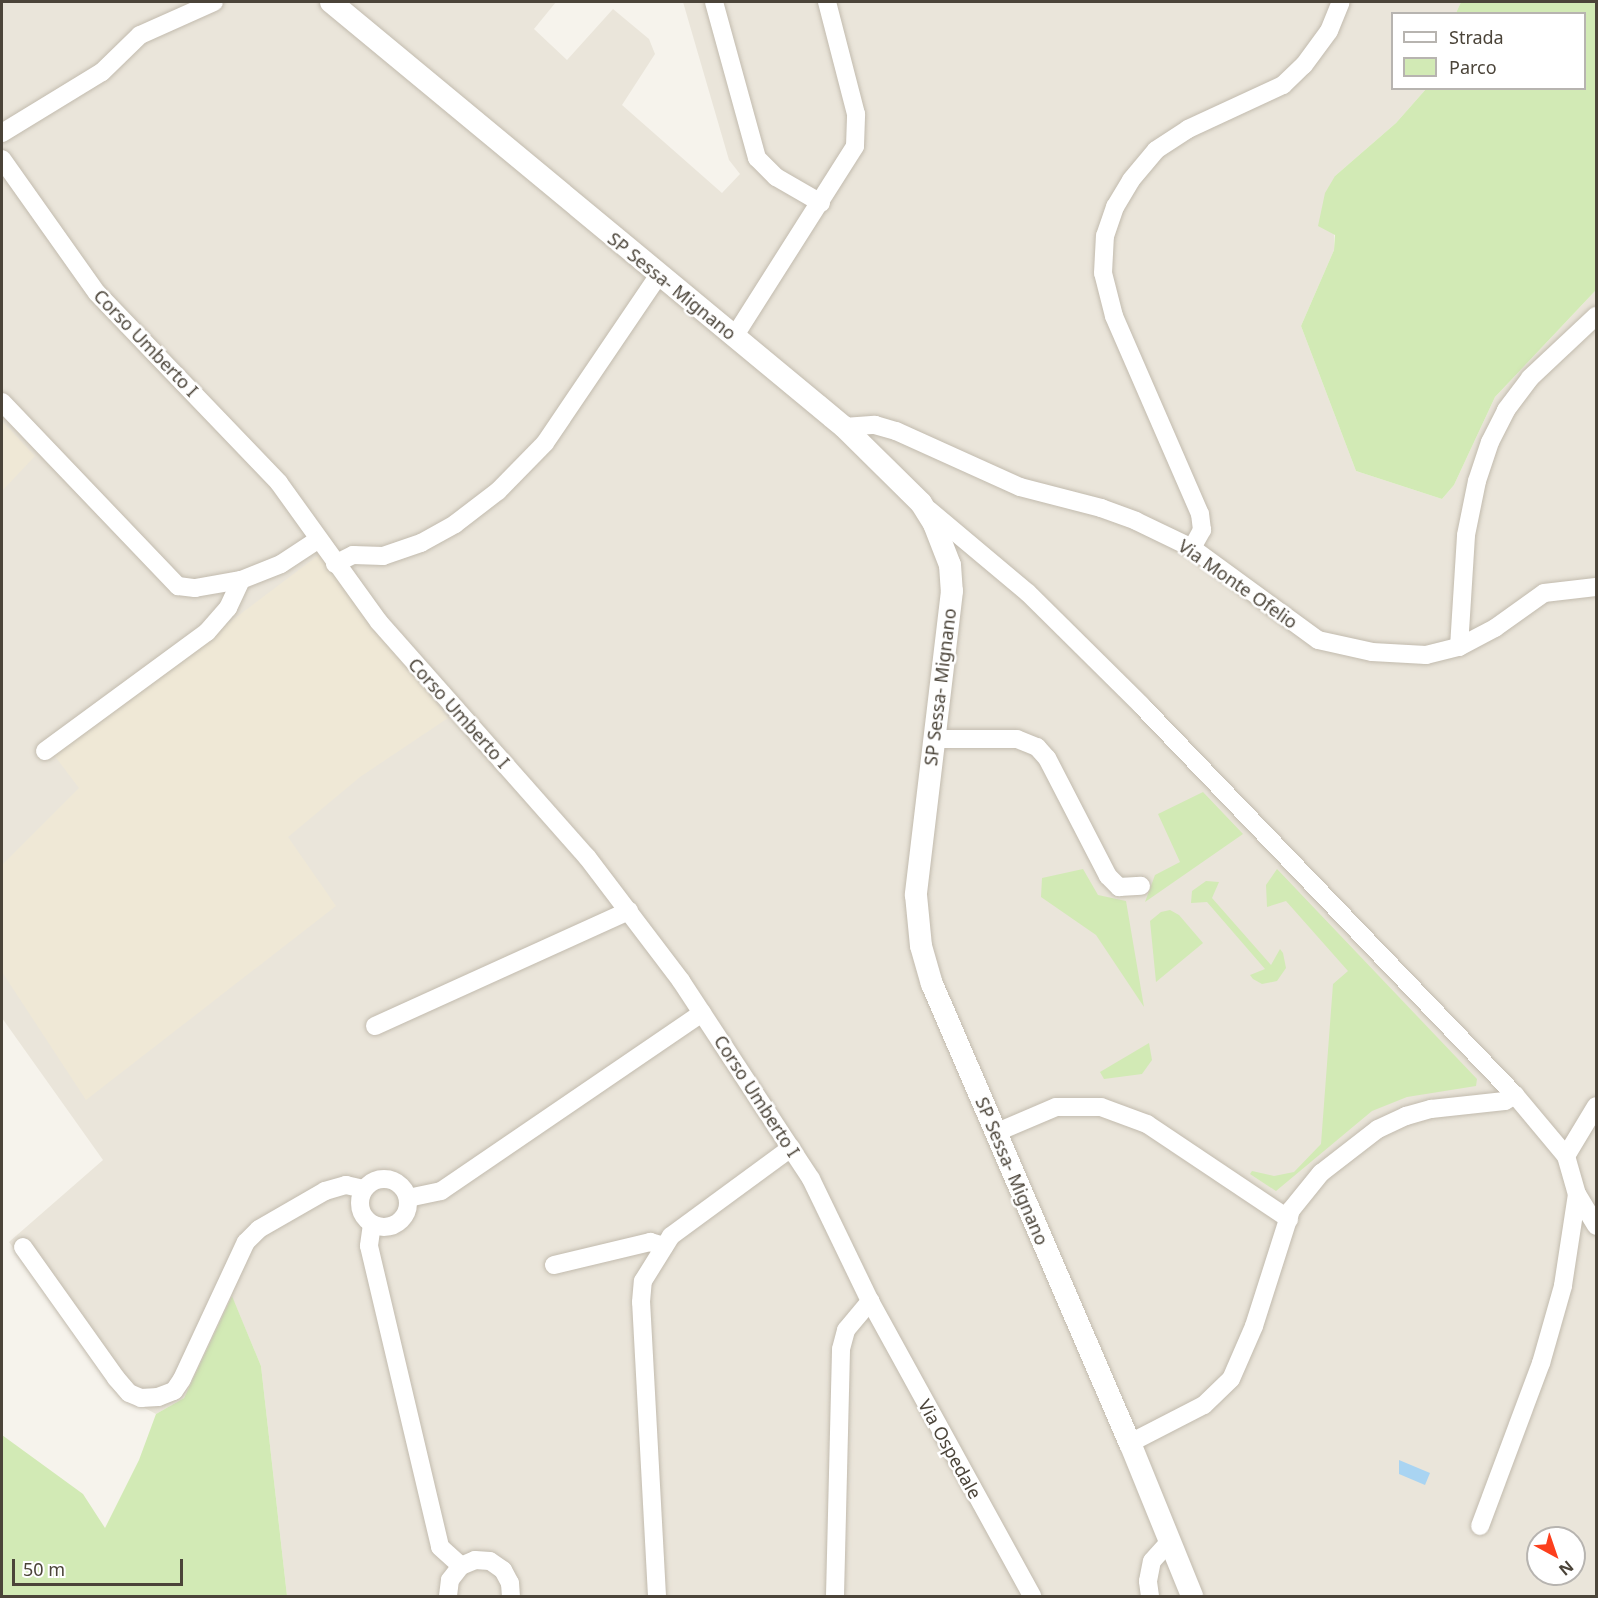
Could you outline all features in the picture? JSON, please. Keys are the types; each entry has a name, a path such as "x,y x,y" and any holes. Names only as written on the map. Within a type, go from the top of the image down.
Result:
{"street":[{"path":"2,133 102,72 140,35 214,2"},
{"name":"SP Sessa- Mignano","path":"331,2 658,276 844,427 921,503 942,540 952,577 933,739 916,920 926,968 1130,1443 1192,1596"},
{"path":"714,2 757,158 776,177 821,203"},
{"path":"734,337 847,161 857,134 827,2"},
{"path":"1192,548 1202,530 1200,514 1114,316 1103,273 1105,236 1115,207 1140,165 1188,129 1283,85 1329,31 1341,2"},
{"name":"Corso Umberto I","path":"2,159 97,293 234,434 298,507 335,564 394,640 563,830 629,911 702,1013 791,1148 870,1301"},
{"path":"335,564 353,555 383,556 421,543 455,524 526,465 658,276"},
{"path":"1459,646 1466,535 1477,481 1490,442 1506,410 1530,378 1596,316"},
{"path":"2,402 178,586 195,588 241,580 281,564 319,539"},
{"name":"Via Monte Ofelio","path":"844,427 875,425 896,431 996,478 1101,508 1192,548 1318,640 1372,652 1415,654 1459,646 1496,628 1544,593 1570,587 1596,587"},
{"path":"921,503 1028,593 1515,1095 1566,1156 1576,1194 1596,1226"},
{"path":"45,752 207,632 228,608 241,580"},
{"path":"933,739 1017,739 1037,747 1047,758 1108,876 1119,887 1140,886"},
{"path":"375,1026 629,911"},
{"path":"408,1198 441,1191 702,1013"},
{"path":"1130,1443 1204,1405 1231,1379 1254,1326 1289,1219 1305,1189 1348,1150 1378,1128 1431,1108 1505,1101 1515,1095"},
{"path":"1566,1156 1596,1106"},
{"path":"995,1133 1056,1107 1101,1107 1147,1124 1289,1219"},
{"path":"657,1596 641,1302 643,1281 671,1236 791,1148"},
{"path":"23,1247 122,1385 141,1398 158,1397 174,1391 182,1379 246,1242 259,1229 325,1191 346,1185 364,1189 380,1179 389,1179 404,1190 408,1198 402,1219 383,1227 372,1224 361,1209 364,1189"},
{"path":"1480,1526 1554,1320 1570,1251 1576,1194"},
{"path":"372,1224 369,1246 440,1547 461,1566"},
{"path":"554,1265 650,1242 664,1246"},
{"path":"835,1596 841,1349 846,1330 870,1301"},
{"name":"Via Ospedale","path":"870,1301 1032,1596"},
{"path":"1150,1596 1152,1561 1171,1540"},
{"path":"448,1596 450,1580 461,1566 475,1560 490,1561 503,1570 510,1583 511,1596"}],"shaded area":[{"path":"2,2 556,2 534,29 567,60 613,9 649,39 655,54 622,105 722,193 740,174 729,160 683,2 1461,2 1456,12 1391,12 1391,90 1425,90 1396,123 1335,176 1334,250 1301,326 1356,471 1442,499 1454,485 1495,397 1596,290 1596,1596 287,1596 261,1366 232,1297 184,1398 156,1414 115,1392 9,1242 103,1160 2,1018"},
{"path":"2,421 35,456 2,491"},
{"path":"320,554 448,718 360,777 288,837 336,906 86,1100 2,972 2,865 79,788 54,755"}],"green space":[{"path":"1461,2 1596,2 1596,290 1495,397 1454,485 1442,499 1356,471 1301,326 1334,250 1335,235 1318,226 1325,193 1335,176 1396,123 1425,90 1586,90 1586,12 1456,12"},
{"path":"1203,792 1243,834 1145,902 1155,875 1180,862 1158,814"},
{"path":"1083,869 1098,895 1126,901 1144,1007 1096,935 1041,897 1042,878"},
{"path":"1277,869 1477,1079 1476,1086 1407,1097 1372,1111 1276,1191 1250,1174 1252,1171 1274,1176 1294,1172 1321,1144 1333,984 1348,971 1286,901 1267,907 1266,885"},
{"path":"1206,881 1219,882 1212,898 1271,965 1280,949 1283,953 1286,968 1277,981 1262,984 1253,979 1250,975 1265,969 1207,902 1191,903 1192,891"},
{"path":"1170,910 1179,915 1203,943 1156,982 1150,921 1161,912"},
{"path":"1149,1043 1152,1060 1142,1074 1104,1079 1100,1072"},
{"path":"232,1296 261,1366 287,1596 2,1596 2,1435 83,1494 105,1528 139,1460 156,1414 184,1398"}],"water":[{"path":"1399,1460 1430,1473 1425,1485 1399,1474"}]}
